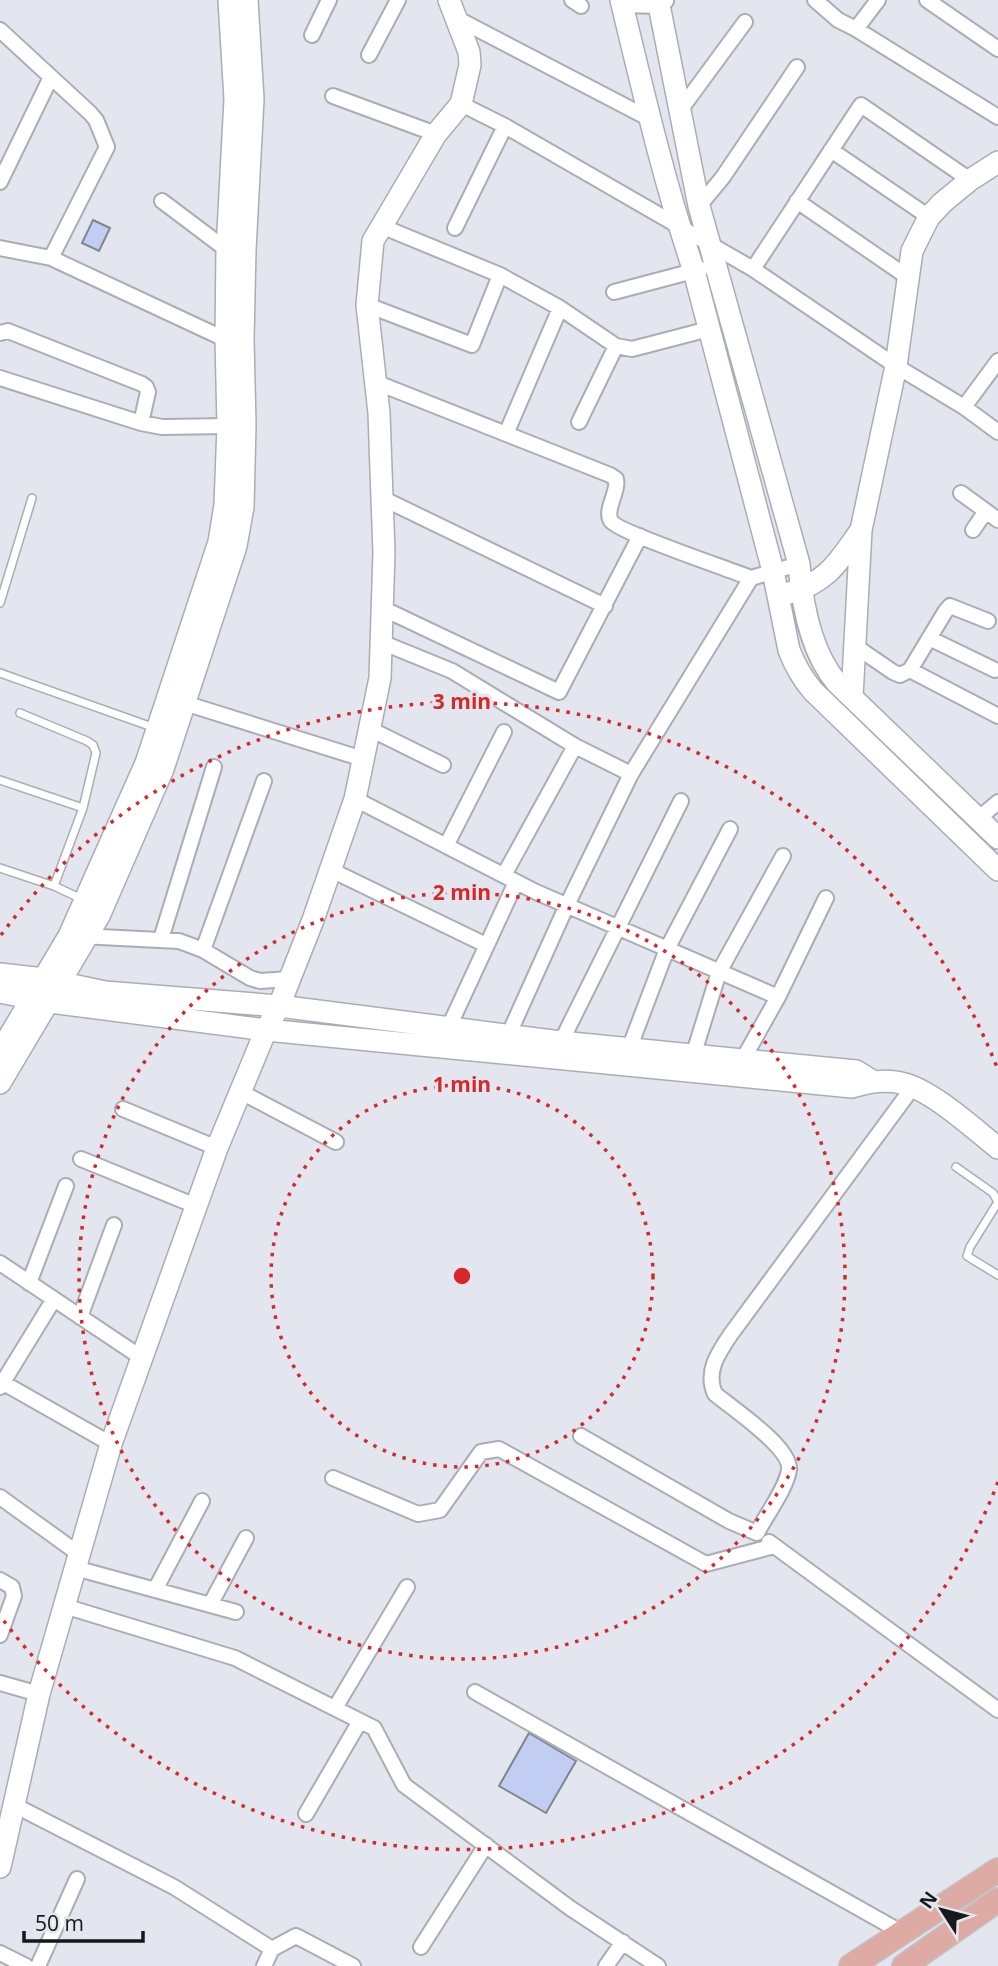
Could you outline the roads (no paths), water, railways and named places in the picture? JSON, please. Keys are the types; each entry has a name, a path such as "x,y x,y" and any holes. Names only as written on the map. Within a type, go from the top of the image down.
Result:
{"main road":[{"path":"851,1966 998,1870"},
{"path":"904,1966 998,1901"}],"street":[{"path":"0,1083 41,1000 78,936 99,916 163,769 177,701 219,542 225,505 228,426 253,99 229,0"},
{"path":"78,936 86,901 158,729 177,701 229,570 243,507 245,425 227,250 235,99 243,66 247,0"},
{"path":"312,35 329,0"},
{"path":"369,55 398,0"},
{"path":"815,0 838,20 998,117"},
{"path":"856,29 878,0"},
{"path":"927,0 998,49"},
{"path":"998,838 852,697 826,670 818,656 801,590 799,564 699,206 661,2 622,3 650,120 694,271 773,571 789,650 797,671 806,683 998,870"},
{"path":"453,9 650,120"},
{"path":"0,1867 39,1694 111,1444 217,1148 266,1030 279,1006 355,799 380,678 382,498 367,305 373,241 436,134 461,104 470,65 469,52 453,9"},
{"path":"681,109 745,22"},
{"path":"0,30 96,120 107,147 51,258"},
{"path":"699,206 723,177 797,66"},
{"path":"0,182 51,77"},
{"path":"333,96 436,134"},
{"path":"461,104 505,126 680,228 715,256 753,269 998,432"},
{"path":"753,269 861,104 970,180"},
{"path":"455,228 505,126"},
{"path":"831,150 929,217"},
{"path":"852,697 861,530 896,366 912,251 929,217 970,180 998,162"},
{"path":"163,201 227,250"},
{"path":"797,201 909,278"},
{"path":"380,226 500,275 560,309 616,346 632,349 709,329"},
{"path":"0,248 51,258 235,343"},
{"path":"614,292 694,271 715,256"},
{"path":"367,305 472,345 500,275"},
{"path":"506,434 560,309"},
{"path":"0,333 8,331 142,384 148,393 141,423"},
{"path":"579,422 616,346"},
{"path":"964,407 998,361"},
{"path":"0,378 141,423 162,427 228,426"},
{"path":"375,382 616,479 617,488 609,518 617,526 640,536 751,578 799,564"},
{"path":"961,493 992,515 973,530"},
{"path":"382,498 605,606"},
{"path":"778,596 801,590 829,574 861,530"},
{"path":"382,608 559,692 640,536"},
{"path":"508,1036 566,905 631,774 751,578"},
{"path":"855,646 900,675 909,670 950,606 988,621"},
{"path":"929,638 995,670"},
{"path":"381,642 452,671 575,746 631,774"},
{"path":"909,670 998,716"},
{"path":"177,701 363,759"},
{"path":"370,729 443,765"},
{"path":"446,846 504,732"},
{"path":"448,1029 486,945 510,878 575,746"},
{"path":"161,939 214,767"},
{"path":"204,950 264,781"},
{"path":"355,799 566,905 778,997"},
{"path":"561,1042 681,801"},
{"path":"978,819 998,802"},
{"path":"629,1049 667,949 730,830"},
{"path":"693,1056 719,972 783,856"},
{"path":"331,870 486,945"},
{"path":"742,1061 778,997 826,898"},
{"path":"78,936 161,939 190,944 250,978 260,981 289,979"},
{"path":"0,974 105,992 279,1006 561,1042 856,1071 872,1081"},
{"path":"0,992 41,1000 266,1030 852,1087 872,1081 901,1083 914,1087 937,1102 998,1148"},
{"path":"0,1052 41,1000"},
{"path":"757,1533 786,1482 788,1460 778,1446 715,1394 710,1383 712,1369 731,1334 914,1087"},
{"path":"241,1092 336,1142"},
{"path":"122,1108 217,1148"},
{"path":"80,1159 196,1206"},
{"path":"29,1283 66,1186"},
{"path":"80,1317 114,1225"},
{"path":"0,1263 142,1358"},
{"path":"54,1299 1,1384 111,1444"},
{"path":"581,1436 735,1524 757,1533 998,1710"},
{"path":"333,1478 418,1514 440,1510 481,1452 499,1449 706,1564 774,1546"},
{"path":"0,1497 77,1561 155,1590 236,1612"},
{"path":"155,1590 202,1501"},
{"path":"211,1605 246,1538"},
{"path":"0,1580 12,1587 14,1596 0,1635"},
{"path":"335,1708 408,1587"},
{"path":"64,1606 235,1658 374,1728 404,1785 570,1908 657,1966"},
{"path":"0,1683 39,1694"},
{"path":"475,1692 901,1932"},
{"path":"306,1814 360,1721"},
{"path":"14,1805 174,1887 272,1949"},
{"path":"421,1947 486,1845"},
{"path":"38,1966 77,1879"},
{"path":"264,1966 272,1949 296,1936 353,1966"},
{"path":"606,1966 623,1942"},
{"path":"0,1953 26,1966"}],"lane":[{"path":"0,603 32,498"},
{"path":"0,673 158,729"},
{"path":"20,713 93,745 96,752 83,808 54,886"},
{"path":"0,780 83,808"},
{"path":"0,868 54,886 86,901"},
{"path":"956,1167 993,1193 998,1202 967,1256 998,1275"}]}
